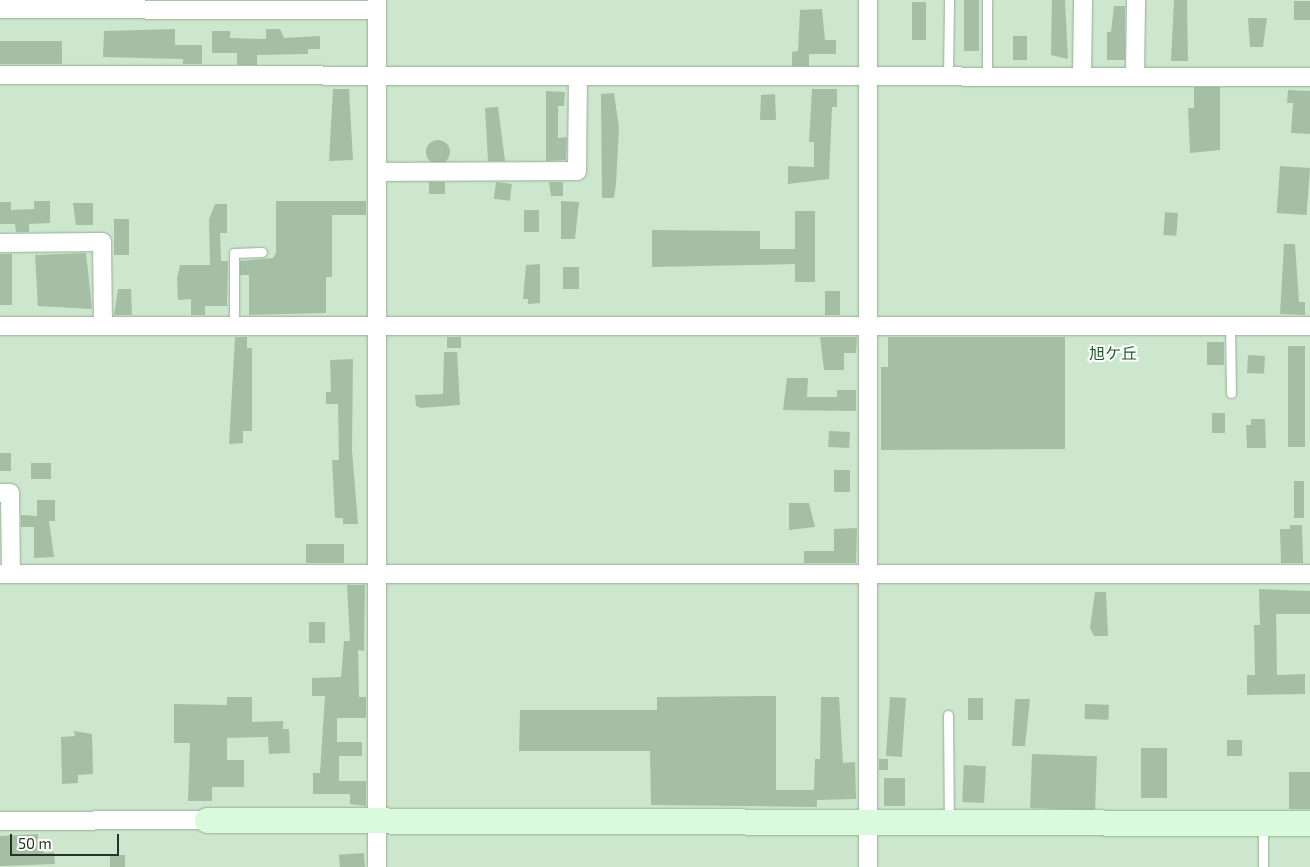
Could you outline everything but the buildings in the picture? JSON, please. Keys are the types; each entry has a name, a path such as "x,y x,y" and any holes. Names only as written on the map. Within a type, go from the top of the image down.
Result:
{"street":[{"path":"868,0 866,575 868,867"},
{"path":"1082,75 1083,0"},
{"path":"1134,75 1136,0"},
{"path":"0,9 377,5 377,867"},
{"path":"0,74 377,76 1134,75 1310,77"},
{"path":"377,172 576,171 578,76"},
{"path":"0,243 102,242 103,326"},
{"path":"0,326 234,328 868,324 1310,326"},
{"path":"0,493 10,493 6,574 1310,574"},
{"path":"0,821 377,820 868,824 1310,823"}],"lane":[{"path":"948,75 950,0"},
{"path":"987,0 987,75"},
{"path":"234,328 234,253 262,252"},
{"path":"1230,325 1231,393"},
{"path":"948,715 949,823"},
{"path":"1263,823 1263,867"}],"district":[{"name":"旭ケ丘","path":"1113,353"}]}
